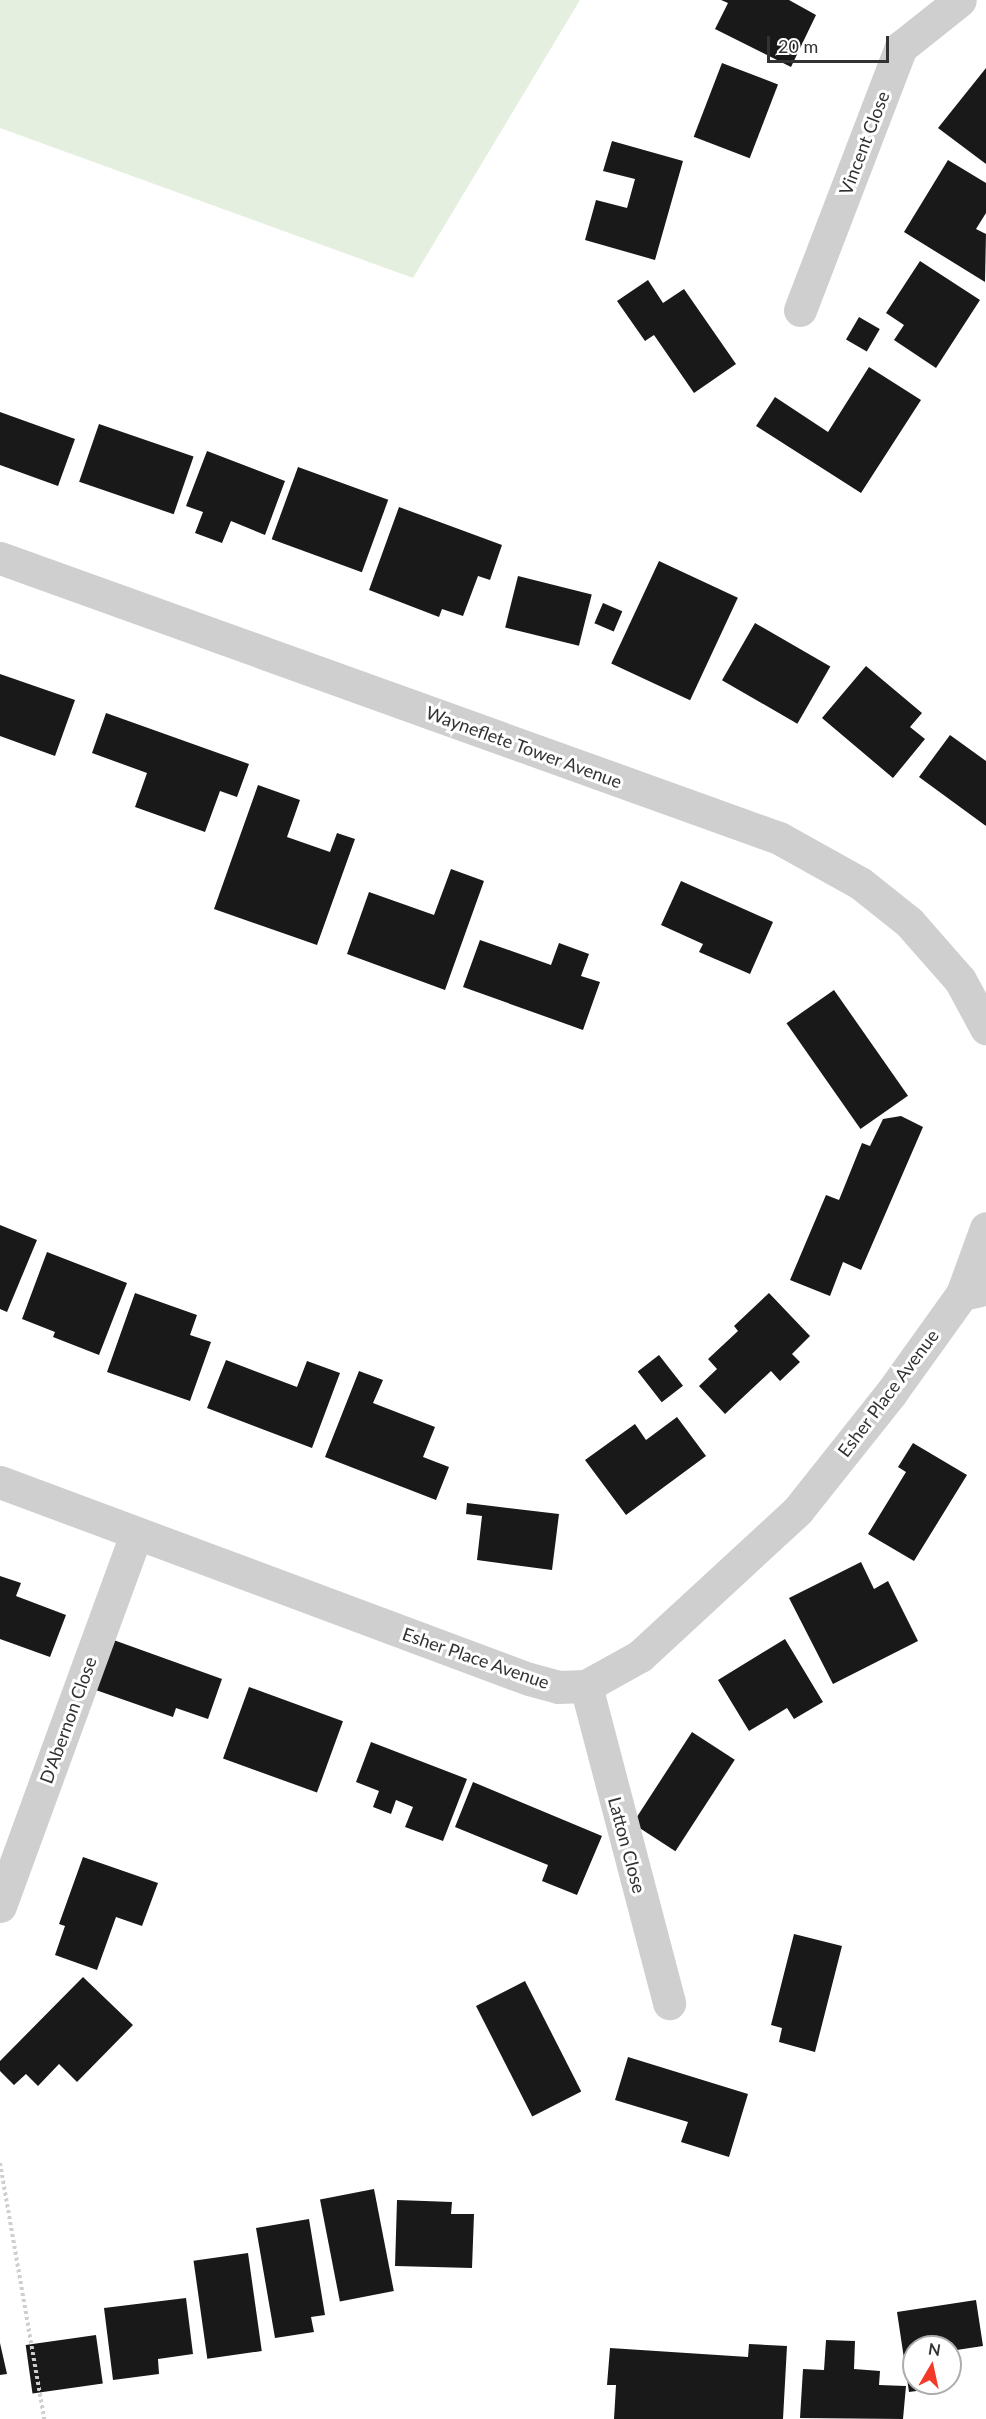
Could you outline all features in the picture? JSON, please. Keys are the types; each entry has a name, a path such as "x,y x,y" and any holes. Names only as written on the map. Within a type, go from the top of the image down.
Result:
{"street":[{"name":"Vincent Close","path":"800,310 901,47 960,0"},
{"name":"Wayneflete Tower Avenue","path":"0,558 779,838 860,883 909,922 960,980 986,1028"},
{"path":"974,1291 986,1228"},
{"name":"Esher Place Avenue","path":"0,1482 529,1679 558,1687 586,1686 640,1656 798,1510 974,1291"},
{"name":"D'Abernon Close","path":"0,1906 136,1534"},
{"name":"Latton Close","path":"586,1686 669,2003"}],"path":[{"path":"0,2163 44,2419"}],"green space":[{"path":"0,0 580,0 413,278 0,128"}],"building":[{"path":"721,0 789,0 816,15 791,67 715,29 728,3"},
{"path":"722,63 778,85 750,158 694,137"},
{"path":"986,68 986,164 938,128"},
{"path":"612,141 683,161 655,260 585,240 596,200 627,208 635,179 603,171"},
{"path":"948,160 986,183 986,213 976,229 986,234 985,282 904,232"},
{"path":"920,261 980,300 936,368 894,340 904,325 886,313"},
{"path":"648,280 663,303 684,289 736,364 694,393 654,335 645,341 617,301"},
{"path":"859,317 880,329 867,352 846,340"},
{"path":"869,367 921,400 861,493 756,426 775,397 828,432"},
{"path":"0,412 75,439 58,486 0,465"},
{"path":"99,424 194,457 174,514 79,482"},
{"path":"207,451 285,481 265,535 231,521 222,543 195,533 203,512 186,506"},
{"path":"298,467 388,500 362,572 272,539"},
{"path":"399,507 502,545 490,580 478,576 463,616 442,609 439,617 369,590"},
{"path":"659,561 738,598 690,700 611,663"},
{"path":"518,576 592,594 579,646 505,627"},
{"path":"603,603 622,611 614,631 594,623"},
{"path":"755,623 830,666 797,724 722,680"},
{"path":"866,666 922,713 910,727 925,739 893,778 822,718"},
{"path":"0,674 75,700 55,756 0,736"},
{"path":"106,713 249,764 237,797 220,791 205,832 135,807 147,773 92,753"},
{"path":"950,735 986,761 986,826 919,777"},
{"path":"258,785 300,800 287,837 330,852 337,833 355,839 317,945 214,909"},
{"path":"451,869 484,881 445,990 347,954 369,892 434,915"},
{"path":"681,881 773,922 750,974 699,952 703,944 661,925"},
{"path":"480,940 551,965 559,943 589,954 581,976 600,982 583,1030 463,987"},
{"path":"834,990 908,1096 860,1129 786,1023"},
{"path":"901,1116 923,1127 861,1270 843,1262 830,1296 790,1280 826,1195 839,1200 862,1143 870,1146 883,1119"},
{"path":"0,1225 37,1240 7,1312 0,1309"},
{"path":"47,1252 127,1283 99,1355 53,1337 55,1332 22,1319"},
{"path":"135,1293 197,1315 190,1335 211,1342 190,1401 107,1372"},
{"path":"769,1293 810,1336 792,1354 800,1362 780,1381 771,1371 725,1414 699,1386 717,1369 708,1359 738,1331 734,1326"},
{"path":"659,1355 683,1386 662,1402 638,1372"},
{"path":"226,1360 297,1387 307,1361 340,1373 312,1448 207,1408"},
{"path":"359,1371 383,1380 373,1403 435,1427 423,1457 449,1467 436,1500 325,1457"},
{"path":"677,1417 706,1456 626,1515 585,1460 635,1424 646,1440"},
{"path":"913,1443 967,1475 914,1561 868,1534 906,1472 898,1467"},
{"path":"467,1503 559,1514 552,1570 477,1560 482,1516 466,1514"},
{"path":"861,1562 874,1589 888,1581 918,1641 833,1684 789,1598"},
{"path":"0,1576 21,1583 16,1596 66,1615 50,1657 0,1639"},
{"path":"108,1638 222,1679 208,1719 176,1708 173,1717 90,1688"},
{"path":"785,1639 823,1702 794,1719 787,1708 749,1731 718,1680"},
{"path":"249,1687 343,1721 317,1793 223,1758"},
{"path":"692,1732 735,1760 675,1851 633,1823"},
{"path":"371,1742 467,1779 443,1841 405,1827 413,1807 396,1800 391,1814 373,1807 379,1791 356,1782"},
{"path":"473,1782 602,1836 577,1895 542,1881 548,1865 455,1827"},
{"path":"83,1857 158,1883 142,1926 116,1917 97,1970 55,1955 65,1926 59,1924"},
{"path":"794,1934 842,1946 815,2052 779,2042 782,2028 771,2025"},
{"path":"83,1977 133,2025 77,2082 59,2064 38,2086 26,2074 14,2085 0,2071 0,2061"},
{"path":"525,1981 581,2091 532,2116 476,2006"},
{"path":"628,2057 748,2094 729,2157 681,2142 688,2122 615,2100"},
{"path":"374,2189 394,2291 340,2302 320,2199"},
{"path":"397,2200 452,2202 451,2214 474,2214 472,2268 395,2266"},
{"path":"309,2219 325,2315 311,2317 314,2332 275,2338 256,2228"},
{"path":"248,2253 262,2351 207,2359 194,2261"},
{"path":"186,2298 193,2354 158,2359 159,2374 113,2380 104,2308"},
{"path":"976,2300 983,2346 962,2349 962,2335 902,2335 902,2345 897,2312"},
{"path":"96,2335 103,2384 33,2393 26,2345"},
{"path":"826,2340 855,2341 854,2369 880,2371 879,2385 902,2386 902,2395 905,2395 903,2419 800,2418 803,2369 824,2370"},
{"path":"0,2343 7,2374 0,2375"},
{"path":"749,2344 787,2346 783,2419 614,2419 616,2385 607,2385 610,2348 748,2357"}]}
